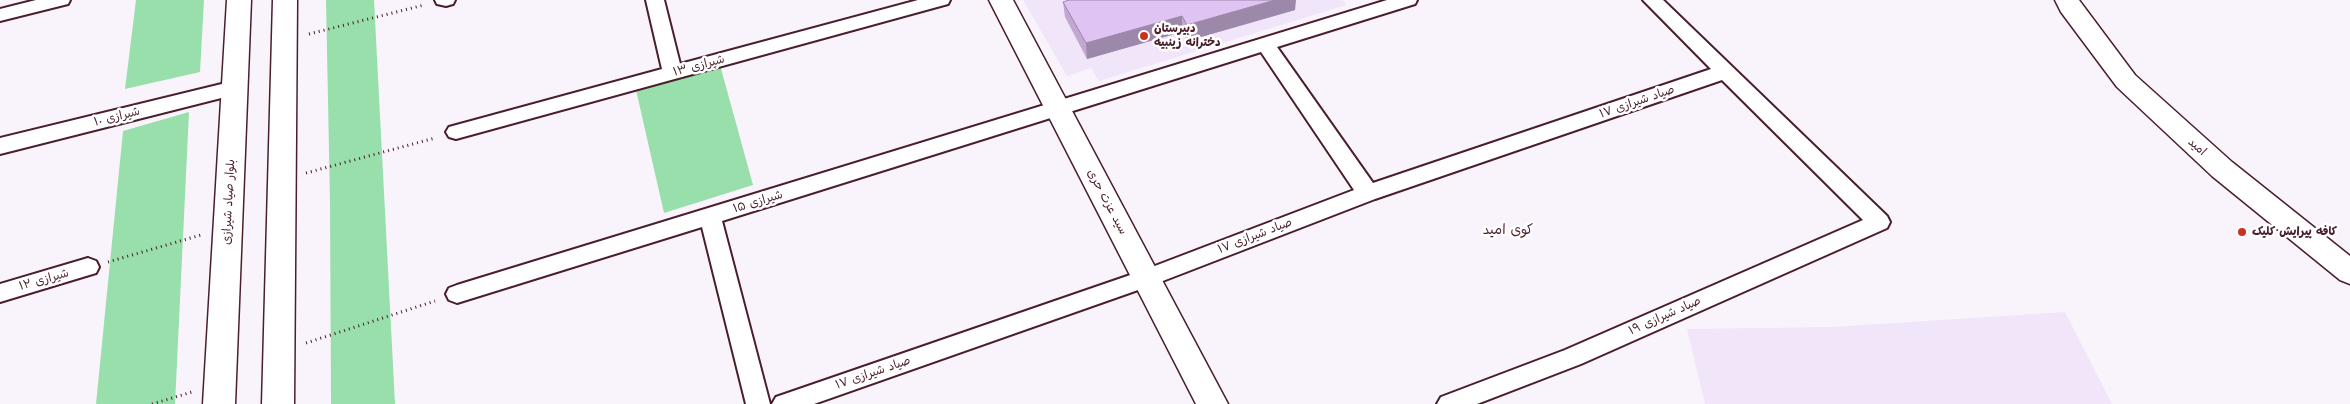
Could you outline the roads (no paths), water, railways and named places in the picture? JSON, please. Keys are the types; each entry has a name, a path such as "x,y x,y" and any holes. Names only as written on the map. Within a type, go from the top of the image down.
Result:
{"main road":[{"name":"بلوار صیاد شیرازی","path":"219,394 239,0"},
{"path":"278,404 285,0"},
{"name":"سید عزت حری","path":"1001,0 1212,404"},
{"name":"امید","path":"2067,0 2069,6 2126,81 2222,169 2350,272"}],"street":[{"path":"0,15 61,0"},
{"path":"655,0 673,73"},
{"name":"شیرازی ۱۳","path":"456,132 941,0"},
{"name":"شیرازی ۱۵","path":"457,294 1058,110 1408,0"},
{"path":"1652,0 1726,72"},
{"path":"1266,45 1368,193"},
{"name":"صیاد شیرازی ۱۷","path":"784,404 1147,278 1368,193 1726,72"},
{"name":"صیاد شیرازی ۱۹","path":"1449,404 1573,357 1878,222 1726,72"},
{"name":"شیرازی ۱۰","path":"0,146 234,88"},
{"path":"710,216 758,404"},
{"name":"شیرازی ۱۲","path":"0,293 88,267"}],"place":[{"name":"دبیرستان دخترانه زینبیه","path":"1144,36"},
{"name":"کافه پیرایش کلیک","path":"2242,232"}],"district":[{"name":"کوی امید","path":"1508,230"}]}
